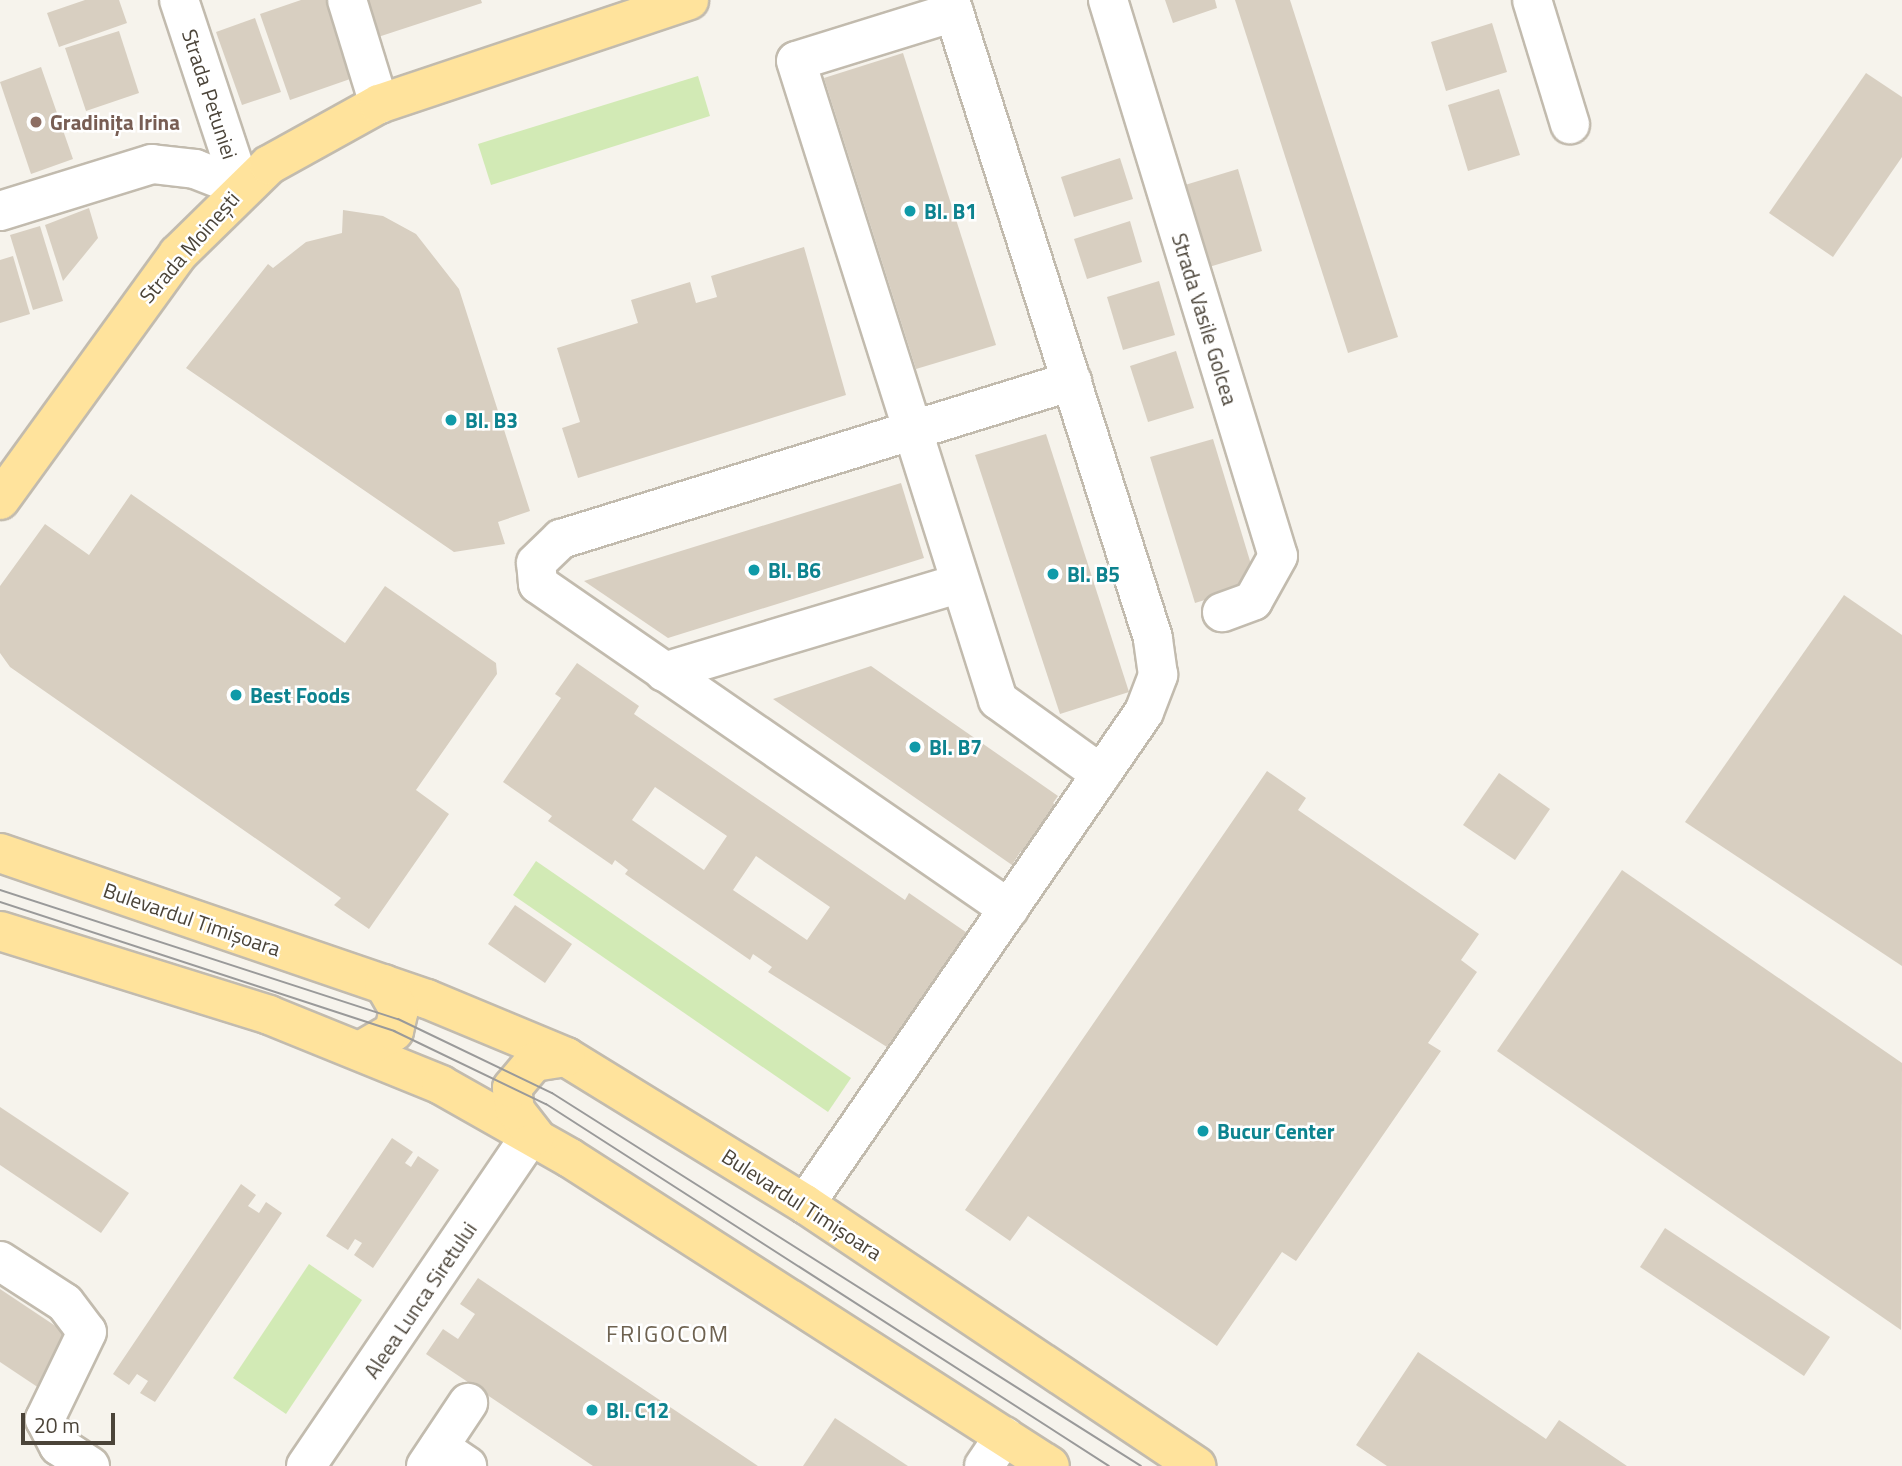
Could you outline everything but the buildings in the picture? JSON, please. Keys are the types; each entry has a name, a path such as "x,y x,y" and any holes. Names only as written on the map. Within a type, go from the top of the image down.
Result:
{"main road":[{"name":"Strada Moinești","path":"0,500 143,299 240,187 303,142 379,103 689,0"},
{"name":"Bulevardul Timișoara","path":"0,853 384,984 566,1057 805,1204 1197,1466"},
{"path":"0,931 210,995 360,1051 532,1134 994,1451 1050,1466"},
{"path":"360,1051 394,1031 398,1010 384,984"},
{"path":"532,1134 515,1110 512,1088 534,1062 566,1057"}],"street":[{"name":"Strada Petuniei","path":"179,0 240,187"},
{"path":"347,0 379,103"},
{"name":"Strada Vasile Golcea","path":"1108,0 1278,556 1253,601 1222,612"},
{"path":"1532,0 1570,124"},
{"path":"805,1204 1009,909 1101,774 1154,692 1158,657 952,6 796,61 998,700 1101,774"},
{"path":"0,211 152,164 195,169 240,187"},
{"path":"1009,909 538,584 536,563 547,547 1072,381"},
{"path":"664,672 960,583"},
{"name":"Aleea Lunca Siretului","path":"306,1466 532,1134"},
{"path":"0,1261 72,1310 87,1332 45,1419 59,1446 90,1466"},
{"path":"444,1460 468,1403"}],"green space":[{"path":"698,76 710,116 491,185 478,144"},
{"path":"536,861 851,1078 828,1112 513,895"},
{"path":"309,1264 362,1300 286,1414 233,1378"}],"tram line":[{"path":"0,890 398,1019 552,1093 1141,1466"},
{"path":"0,902 394,1031 546,1104 1109,1466"}],"place":[{"name":"Gradinița Irina","path":"36,122"},
{"name":"Bl. B1","path":"910,211"},
{"name":"Bl. B3","path":"451,420"},
{"name":"Bl. B6","path":"754,570"},
{"name":"Bl. B5","path":"1053,574"},
{"name":"Best Foods","path":"236,695"},
{"name":"Bl. B7","path":"915,747"},
{"name":"Bucur Center","path":"1203,1131"},
{"name":"Bl. C12","path":"592,1410"}],"district":[{"name":"FRIGOCOM","path":"668,1334"}]}
